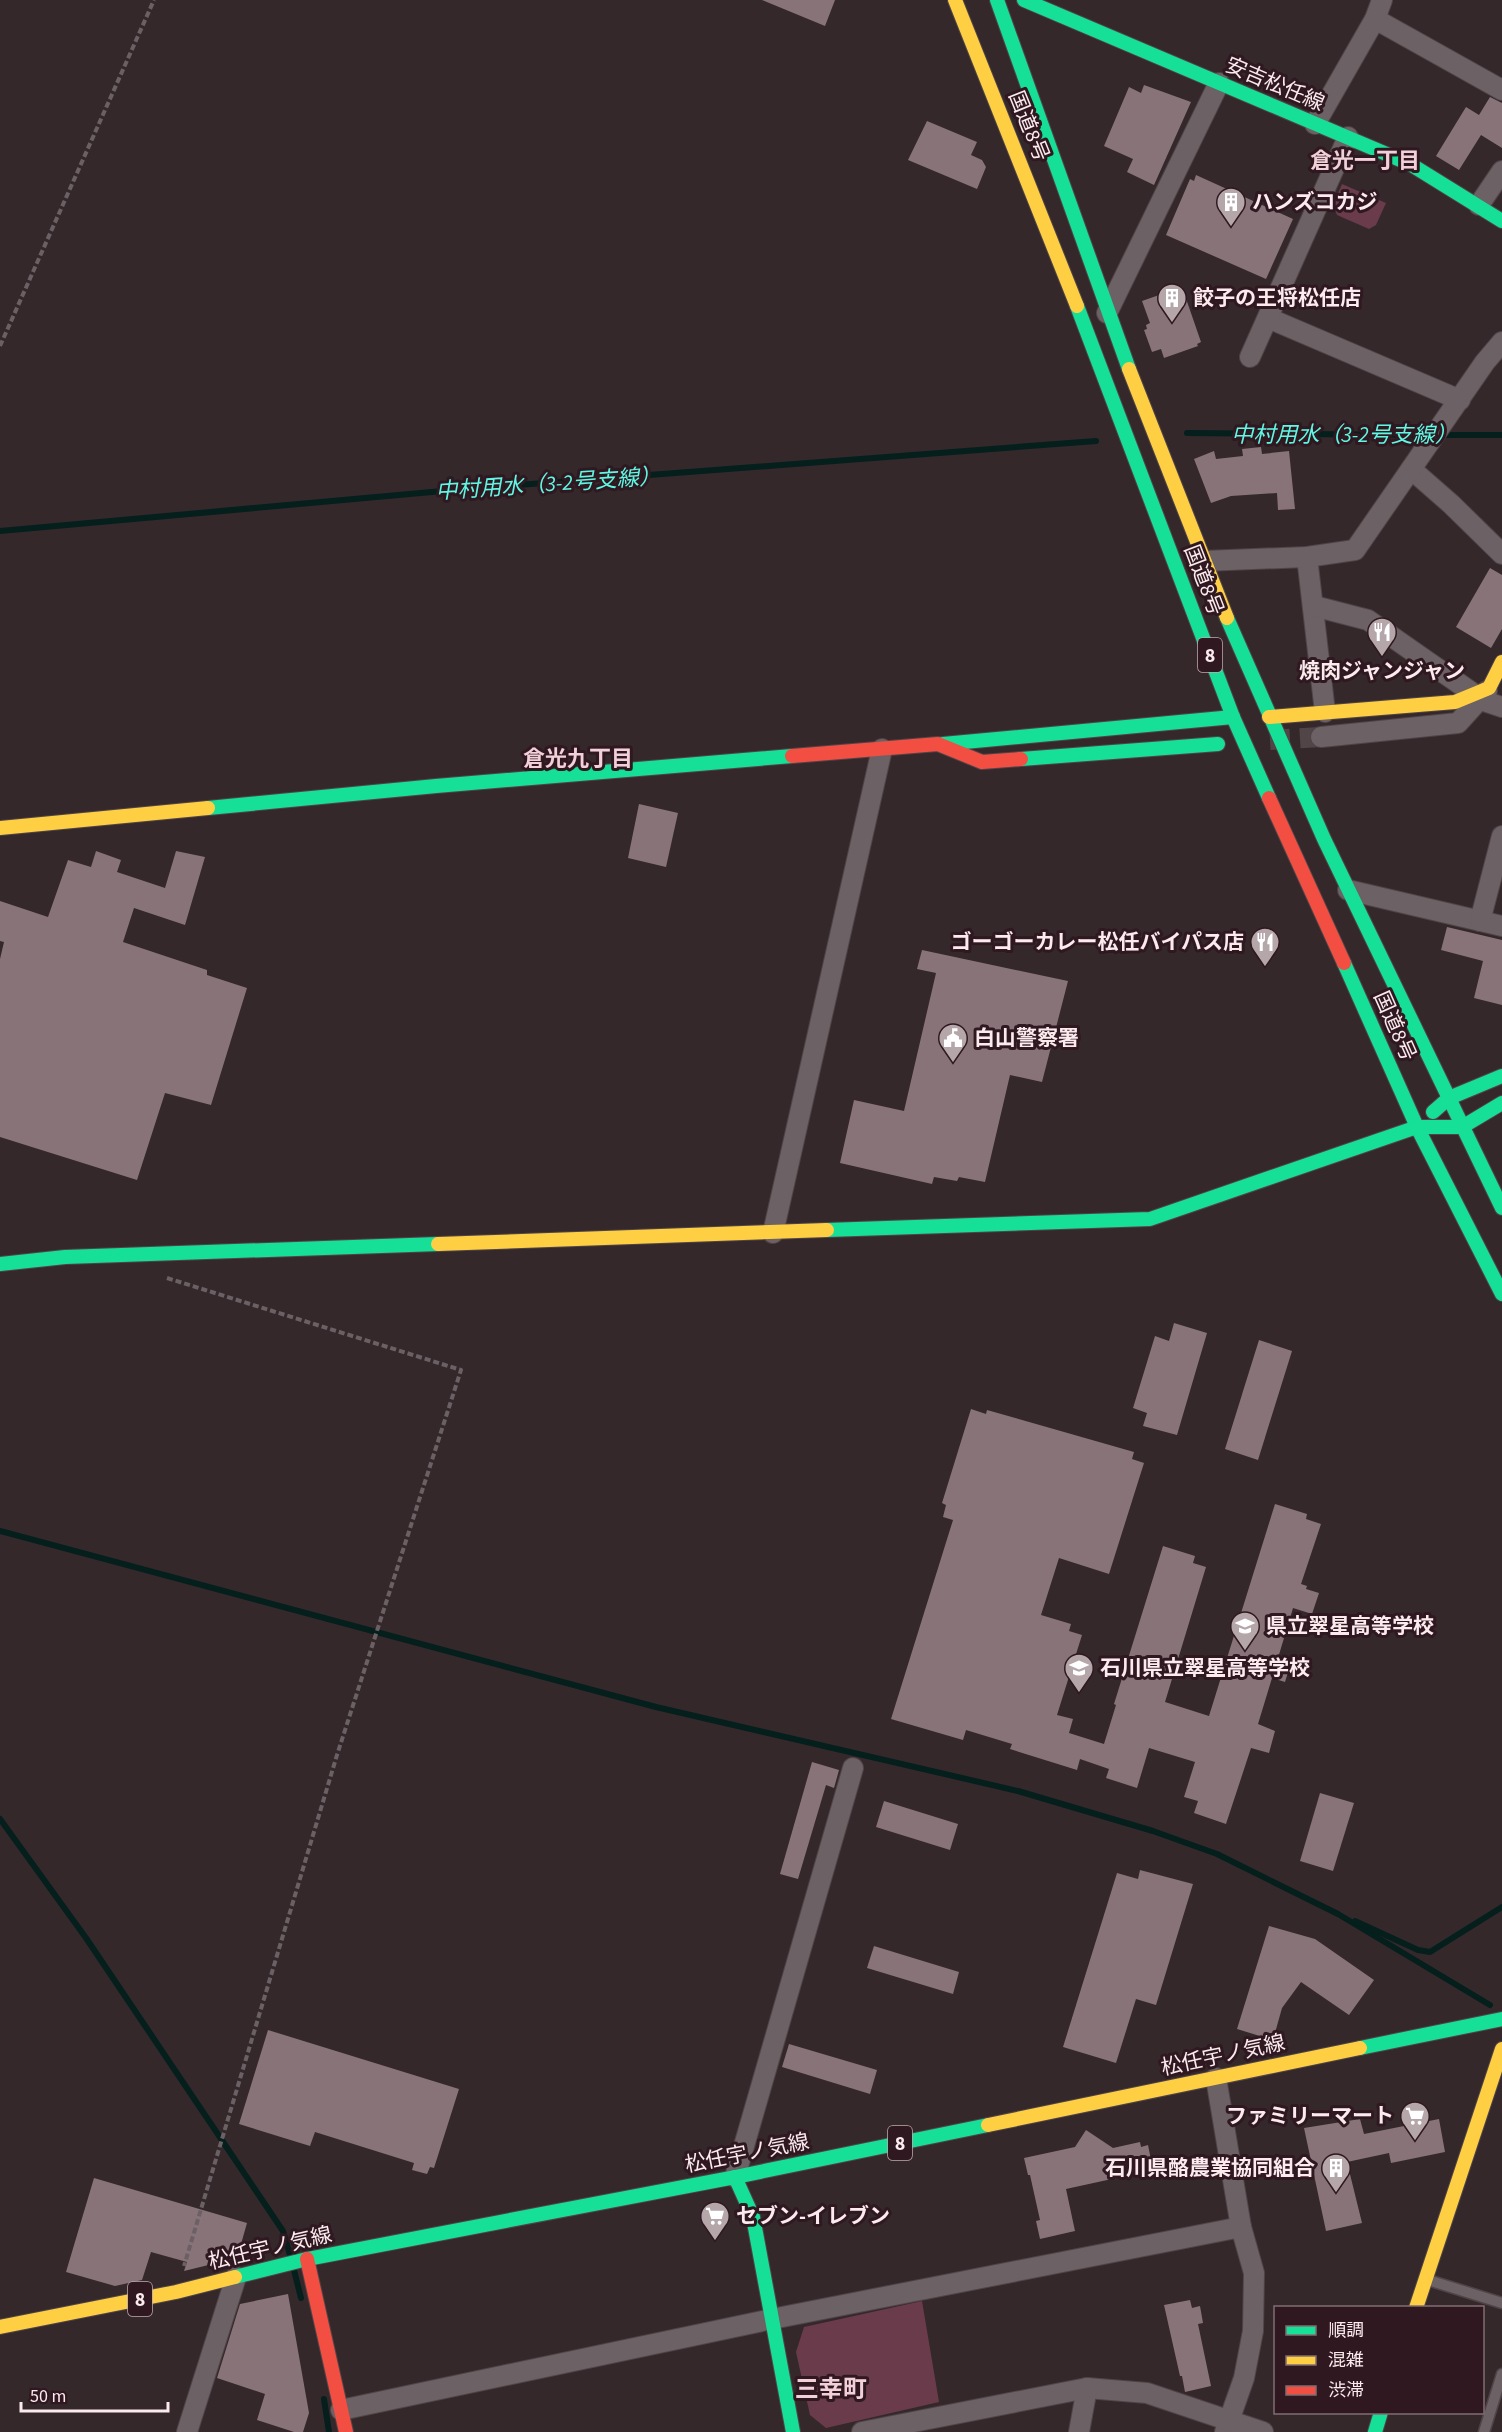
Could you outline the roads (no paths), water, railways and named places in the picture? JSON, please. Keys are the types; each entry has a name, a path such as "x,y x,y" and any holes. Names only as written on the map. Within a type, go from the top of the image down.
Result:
{"main road":[{"name":"国道8号","path":"955,0 1109,386 1233,717 1417,1127 1502,1294"},
{"name":"国道8号","path":"997,0 1107,313 1204,561 1269,717 1348,890 1502,1208"},
{"name":"安吉松任線","path":"1024,0 1410,164 1502,221"},
{"path":"1269,717 1455,702 1481,694 1502,662"},
{"path":"0,828 424,787 1233,717"},
{"path":"938,744 982,762 1218,744"},
{"path":"1417,1127 1449,1098 1502,1076"},
{"path":"0,1264 65,1257 1150,1219 1417,1127 1462,1126 1502,1103"},
{"name":"松任宇ノ気線","path":"0,2327 176,2292 302,2260 735,2177 1502,2019"},
{"path":"1416,2306 1502,2049"},
{"path":"735,2177 753,2217 794,2432"},
{"path":"302,2260 346,2432"},
{"path":"1375,2432 1380,2414"}],"street":[{"path":"1315,124 1375,19 1382,0"},
{"path":"1375,19 1502,90"},
{"path":"1107,313 1219,83"},
{"path":"1250,357 1348,137"},
{"path":"1479,205 1502,171"},
{"path":"1268,318 1460,400"},
{"path":"1204,561 1307,557 1355,550 1485,362 1502,342"},
{"path":"1411,469 1502,554"},
{"path":"1307,557 1325,712"},
{"path":"1314,606 1368,620 1502,707"},
{"path":"1321,737 1458,723 1481,694"},
{"path":"773,1233 882,749"},
{"path":"1480,921 1502,836"},
{"path":"1348,890 1502,926"},
{"path":"735,2177 853,1768"},
{"path":"1216,2078 1241,2227 1254,2273 1253,2331 1244,2378 1226,2426"},
{"path":"341,2410 772,2319 1241,2227"},
{"path":"187,2432 236,2277"},
{"path":"1080,2432 1087,2388"},
{"path":"862,2432 1087,2388 1147,2393 1226,2426 1263,2432"}],"lane":[{"path":"1425,2279 1502,2303"},
{"path":"1484,2432 1502,2374"}],"waterway":[{"name":"中村用水（3-2号支線）","path":"1187,433 1429,435"},
{"name":"中村用水（3-2号支線）","path":"1439,435 1502,435"},
{"name":"中村用水（3-2号支線）","path":"0,531 465,489 1096,441"},
{"path":"0,1531 656,1707 1018,1791 1153,1831 1217,1854 1338,1914 1490,2005"},
{"path":"0,1819 86,1938 283,2231 290,2255"},
{"path":"1355,1921 1418,1950 1430,1952 1502,1907"},
{"path":"294,2270 301,2298"},
{"path":"324,2399 329,2432"}],"tunnel":[{"path":"1270,740 1321,737"}],"place":[{"name":"ハンズコカジ","path":"1231,228"},
{"name":"餃子の王将松任店","path":"1172,324"},
{"name":"焼肉ジャンジャン","path":"1382,658"},
{"name":"ゴーゴーカレー松任バイパス店","path":"1265,968"},
{"name":"白山警察署","path":"953,1064"},
{"name":"県立翠星高等学校","path":"1245,1652"},
{"name":"石川県立翠星高等学校","path":"1079,1694"},
{"name":"ファミリーマート","path":"1415,2142"},
{"name":"石川県酪農業協同組合","path":"1336,2194"},
{"name":"セブン-イレブン","path":"715,2242"}],"district":[{"name":"倉光一丁目","path":"1365,160"},
{"name":"倉光九丁目","path":"578,758"},
{"name":"三幸町","path":"831,2389"}]}
